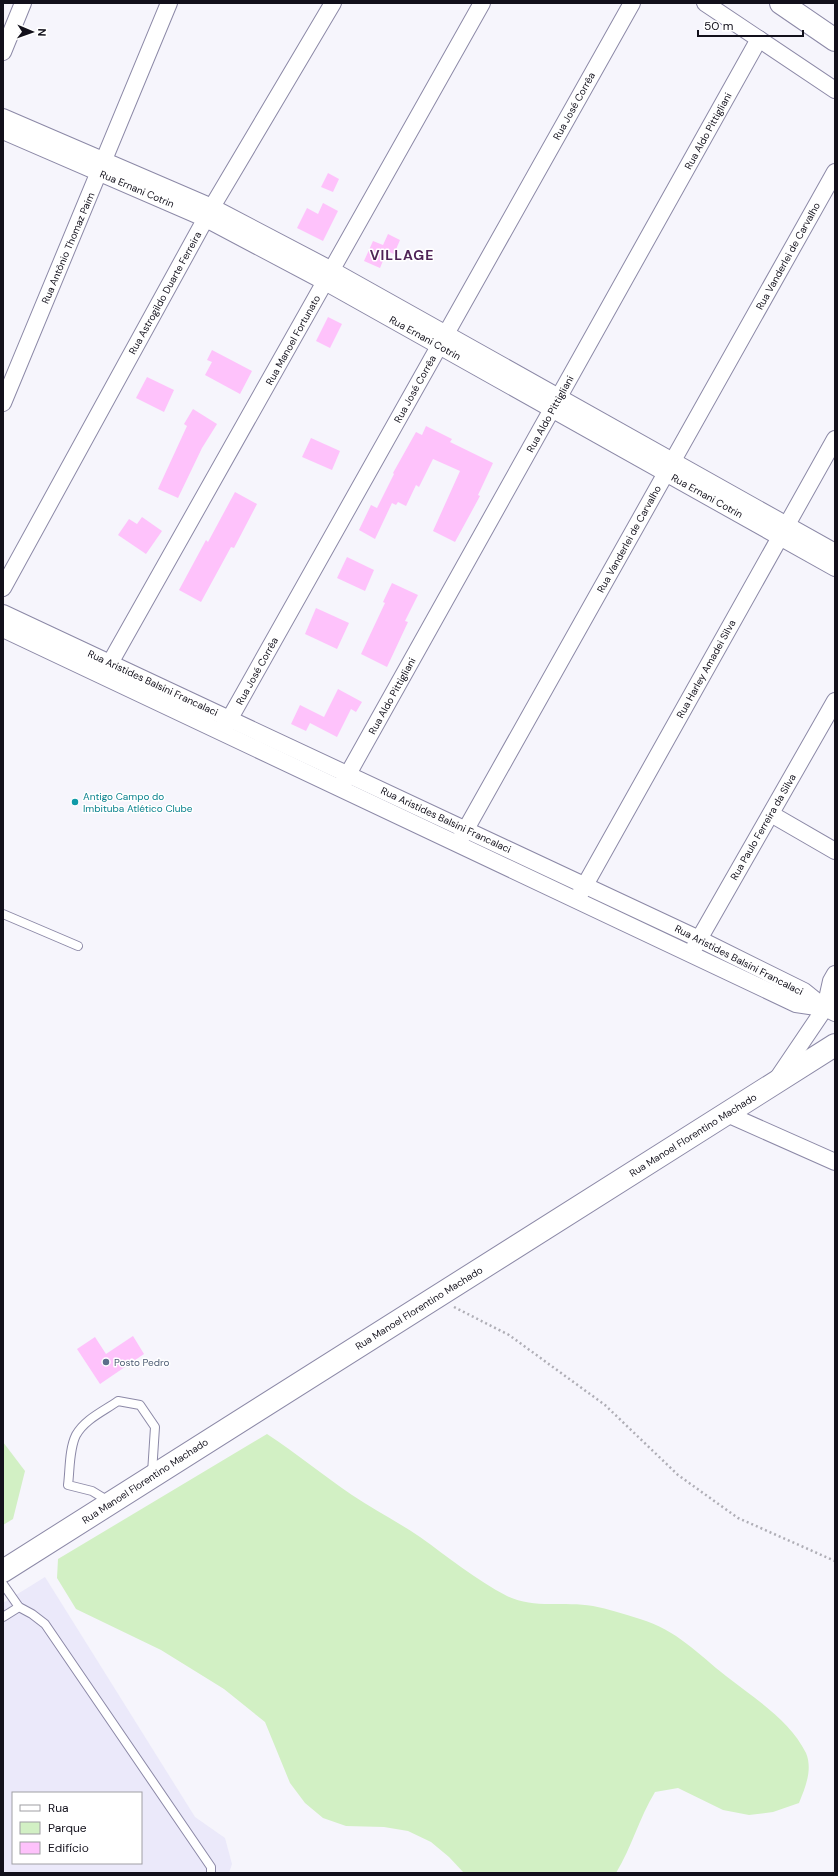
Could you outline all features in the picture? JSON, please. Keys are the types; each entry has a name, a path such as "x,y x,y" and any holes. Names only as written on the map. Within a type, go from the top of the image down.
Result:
{"main road":[{"path":"780,3 835,40"},
{"name":"Rua Manoel Florentino Machado","path":"3,1571 835,1045"}],"street":[{"path":"3,52 23,3"},
{"name":"Rua Antônio Thomaz Paim","path":"3,403 169,3"},
{"name":"Rua Astrogildo Duarte Ferreira","path":"3,588 209,213 333,3"},
{"name":"Rua Manoel Fortunato","path":"107,670 482,3"},
{"name":"Rua José Corrêa","path":"226,726 632,3"},
{"path":"705,3 835,90"},
{"name":"Rua Aldo Pittigliani","path":"344,781 759,39"},
{"name":"Rua Ernani Cotrin","path":"3,117 102,166 209,213 329,276 783,531 835,568"},
{"name":"Rua Ernani Cotrin","path":"3,131 102,166"},
{"name":"Rua Vanderlei de Carvalho","path":"462,836 835,172"},
{"name":"Rua Harley Amadei Silva","path":"576,900 835,438"},
{"name":"Rua Ernani Cotrin","path":"783,531 835,552"},
{"name":"Rua Aristides Balsini Francalaci","path":"3,613 107,670 226,726 462,836 585,885 796,1004 832,1007"},
{"name":"Rua Aristides Balsini Francalaci","path":"3,629 107,670"},
{"name":"Rua Paulo Ferreira da Silva","path":"695,946 835,701"},
{"path":"771,814 835,851"},
{"name":"Rua Aristides Balsini Francalaci","path":"462,836 576,900 695,946"},
{"path":"774,1084 832,1007 831,981 835,974"},
{"path":"727,1114 835,1162"}],"lane":[{"path":"3,914 78,946"},
{"path":"112,1502 92,1490 68,1485 72,1449 76,1435 87,1421 118,1401 140,1405 155,1427 152,1476"},
{"path":"3,1584 19,1607 32,1614 45,1624 211,1867 212,1873"},
{"path":"3,1617 19,1607"}],"path":[{"path":"436,1298 509,1335 586,1391 605,1405 678,1475 738,1518 835,1561"}],"shaded area":[{"path":"45,1577 195,1817 225,1838 232,1864 229,1873 3,1873 3,1603"}],"green space":[{"path":"267,1434 352,1495 420,1537 473,1576 507,1596 517,1600 538,1604 599,1607 653,1624 676,1636 759,1701 791,1730 806,1753 809,1766 804,1791 799,1803 773,1812 749,1815 723,1810 678,1788 655,1792 644,1812 627,1853 616,1873 464,1873 449,1857 431,1842 408,1831 384,1827 346,1826 323,1818 305,1803 290,1783 265,1722 224,1689 161,1650 76,1609 57,1578 58,1559"},
{"path":"3,1442 25,1471 13,1519 3,1525"}],"building":[{"path":"328,173 339,179 333,192 321,187"},
{"path":"323,203 338,211 323,241 297,228 307,208 318,214"},
{"path":"388,234 400,240 394,254 387,251 380,268 364,261 373,241 383,245"},
{"path":"328,317 342,324 330,348 316,341"},
{"path":"212,350 252,371 240,394 205,375 212,362 207,360"},
{"path":"147,377 174,390 164,412 136,398"},
{"path":"193,409 217,424 202,448 178,498 158,489 187,426 184,424"},
{"path":"426,426 452,439 450,442 493,463 478,495 480,496 455,542 433,531 460,471 433,459 419,487 416,485 406,506 398,502 396,505 392,503 375,539 359,530 371,505 377,508 394,474 393,473 416,432 422,435"},
{"path":"311,438 340,451 332,470 302,457"},
{"path":"235,492 257,504 234,548 231,547 201,602 179,590 206,540 208,542"},
{"path":"142,517 162,531 146,554 118,535 129,519 137,524"},
{"path":"347,557 374,570 365,591 337,578"},
{"path":"392,583 418,595 405,621 408,622 387,667 361,654 385,603 383,602"},
{"path":"316,608 349,623 337,649 305,634"},
{"path":"338,689 362,702 356,712 351,709 337,737 310,723 306,731 291,724 300,705 324,717"},
{"path":"133,1336 144,1354 100,1384 77,1349 95,1337 106,1354"}],"place":[{"name":"Antigo Campo do Imbituba Atlético Clube","path":"75,802"},
{"name":"Posto Pedro","path":"106,1362"}],"district":[{"name":"VILLAGE","path":"402,255"}]}
